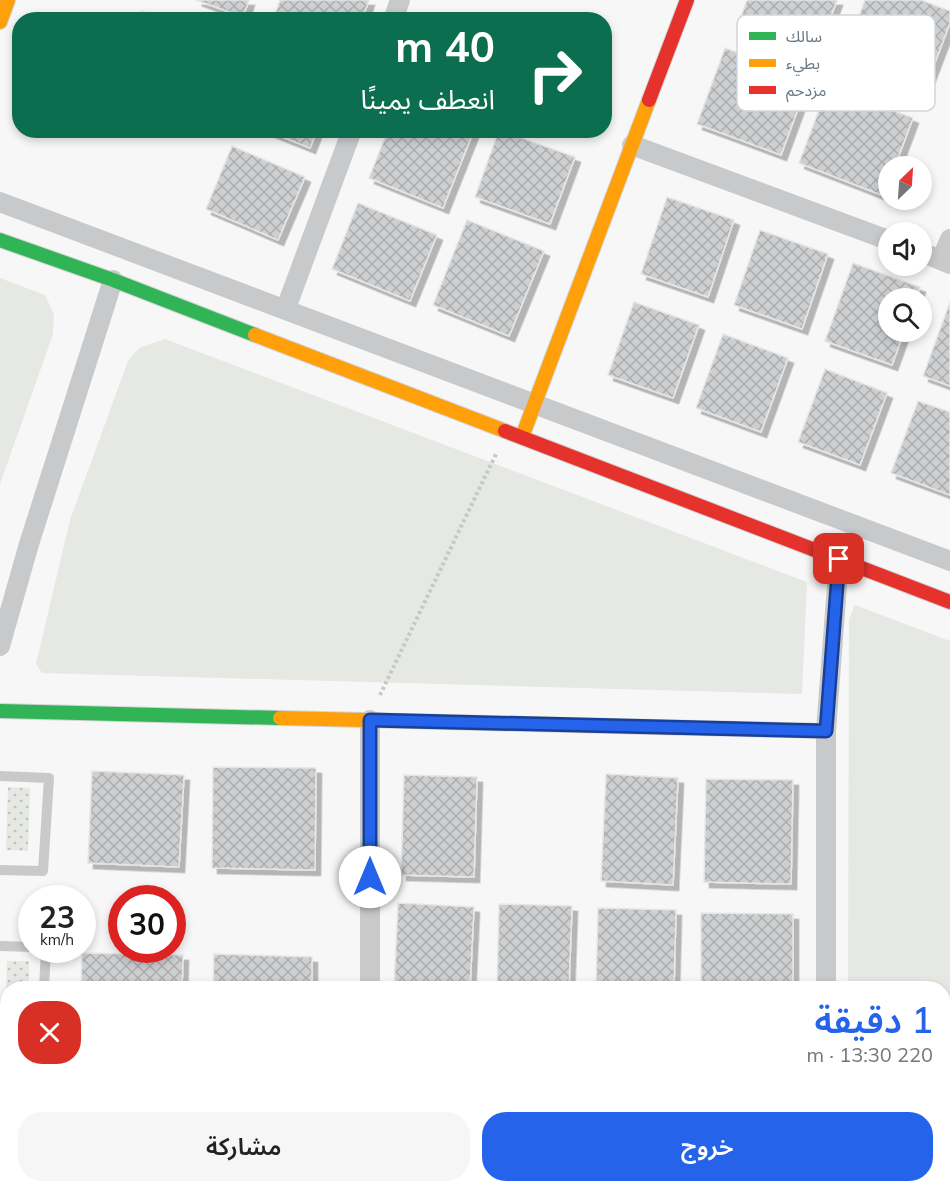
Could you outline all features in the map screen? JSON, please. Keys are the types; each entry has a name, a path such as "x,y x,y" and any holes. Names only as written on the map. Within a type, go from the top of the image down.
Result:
{"street":[{"path":"0,22 8,0"},
{"path":"522,437 687,0"},
{"path":"286,308 349,138"},
{"path":"632,145 878,236"},
{"path":"0,201 950,561"},
{"path":"945,262 950,239"},
{"path":"0,240 113,280 950,602"},
{"path":"0,646 29,544 113,280"},
{"path":"826,981 826,731 839,559"},
{"path":"0,711 826,731"},
{"path":"370,720 370,981"}],"lane":[{"path":"0,776 49,778 43,871 0,870"},
{"path":"0,946 18,947"},
{"path":"44,981 45,963"}],"path":[{"path":"370,720 385,682 495,454 522,437"}],"shaded area":[{"path":"0,278 45,295 54,315 53,334 0,484"},
{"path":"165,339 807,582 802,694 42,673 36,664 70,520 128,361 139,348"},
{"path":"855,605 950,641 950,981 848,981 849,620"},
{"path":"8,787 30,788 28,851 6,850"},
{"path":"7,961 29,963 29,981 6,981"}],"building":[{"path":"196,0 249,0 245,12 229,12"},
{"path":"280,0 369,0 365,12 276,12"},
{"path":"747,0 837,0 832,15 742,15"},
{"path":"865,0 921,0 950,11 950,23 935,63 935,15 859,15"},
{"path":"725,48 737,52 737,111 797,111 781,155 697,124"},
{"path":"819,111 894,111 913,118 899,156 878,156 878,194 799,163"},
{"path":"285,138 314,138 310,148"},
{"path":"385,138 471,138 443,208 369,178"},
{"path":"496,138 522,138 575,157 550,224 475,197"},
{"path":"232,146 305,177 278,240 206,209"},
{"path":"667,197 734,220 708,297 641,274"},
{"path":"358,203 437,235 410,301 332,269"},
{"path":"467,220 544,251 509,336 433,305"},
{"path":"760,230 828,254 802,329 734,305"},
{"path":"853,263 878,272 878,276 889,276 920,287 878,288 878,342 900,342 892,365 825,341"},
{"path":"634,302 699,325 673,398 608,375"},
{"path":"950,302 950,386 923,376"},
{"path":"723,334 788,358 761,432 696,408"},
{"path":"825,369 887,393 860,465 798,442"},
{"path":"918,401 950,412 950,495 891,473"},
{"path":"213,767 316,768 315,870 212,868"},
{"path":"92,771 184,775 179,867 88,863"},
{"path":"606,774 678,778 673,885 601,881"},
{"path":"404,775 477,777 474,877 401,875"},
{"path":"706,779 793,780 791,884 704,882"},
{"path":"398,903 474,907 470,981 394,981"},
{"path":"499,904 572,906 569,981 497,981"},
{"path":"598,908 676,910 674,981 596,981"},
{"path":"701,913 793,914 793,981 701,981"},
{"path":"96,953 108,954 108,963 183,963 182,981 81,981 82,963 96,963"},
{"path":"214,954 312,957 312,981 213,981"}],"traffic: fast":[{"path":"0,240 113,280 255,335"},
{"path":"0,711 280,718"}],"traffic: slow":[{"path":"0,22 8,0"},
{"path":"522,437 649,100"},
{"path":"255,335 505,431"},
{"path":"280,718 654,727"}],"traffic: jam":[{"path":"649,100 687,0"},
{"path":"505,431 950,602"},
{"path":"654,727 826,731"}],"route":[{"path":"370,877 370,720 826,731 839,559"}]}
